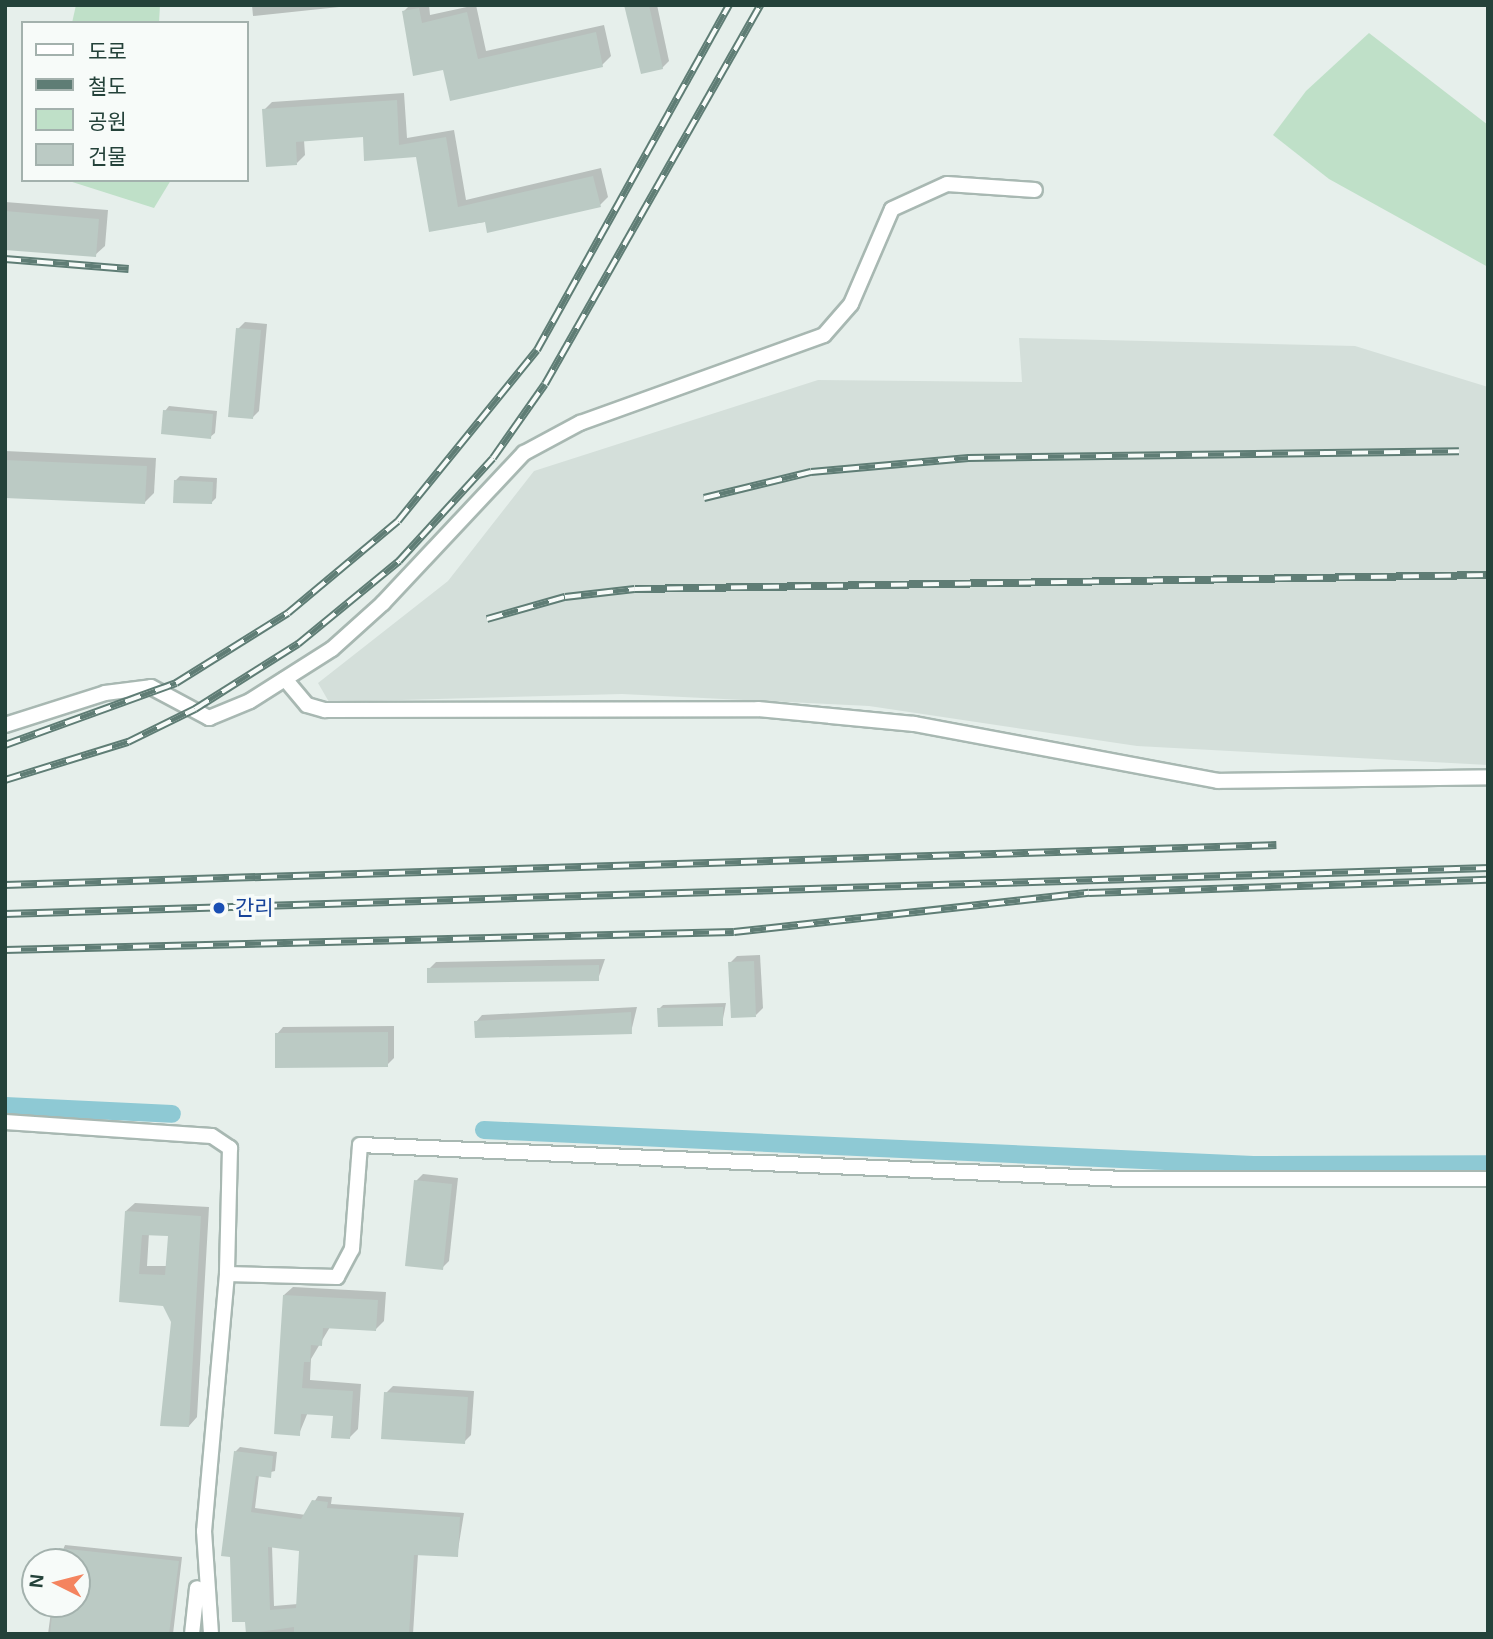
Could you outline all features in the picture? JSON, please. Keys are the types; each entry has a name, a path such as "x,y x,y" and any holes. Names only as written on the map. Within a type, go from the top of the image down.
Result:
{"street":[{"path":"5,725 105,693 151,687 209,718 285,679 332,649 383,603 524,453 580,424 824,335 851,304 892,209 947,184 1035,190"},
{"path":"285,679 307,705 325,710 758,709 914,724 1218,781 1488,777"},
{"path":"5,1122 224,1141 234,1161 227,1274 192,1634"},
{"path":"227,1274 337,1277 352,1249 360,1145 1123,1179 1488,1179"},
{"path":"204,1531 211,1634"}],"shaded area":[{"path":"1019,338 1355,346 1488,387 1488,765 1137,746 869,706 622,694 329,702 318,683 448,581 534,471 818,380 1022,382"}],"green space":[{"path":"76,5 160,5 159,21 72,21"},
{"path":"1369,33 1488,125 1488,267 1329,179 1273,135 1306,91"},
{"path":"72,182 170,182 154,208"}],"building":[{"path":"624,5 649,5 663,69 641,74"},
{"path":"419,8 422,23 467,12 478,59 596,32 603,67 450,101 443,70 413,76 402,11"},
{"path":"397,100 399,145 446,137 458,207 593,176 601,207 487,233 485,222 429,232 416,157 364,161 363,137 296,142 297,165 266,167 262,109"},
{"path":"5,211 99,219 96,257 5,250"},
{"path":"236,328 261,330 253,419 228,417"},
{"path":"163,410 213,414 211,439 161,434"},
{"path":"5,460 147,466 145,504 5,498"},
{"path":"174,480 213,482 212,504 173,503"},
{"path":"754,961 756,1017 731,1018 728,962"},
{"path":"599,965 599,981 427,983 427,968"},
{"path":"723,1007 723,1026 658,1027 657,1008"},
{"path":"631,1012 632,1034 475,1038 474,1021"},
{"path":"388,1032 388,1067 275,1068 275,1033"},
{"path":"414,1180 452,1184 443,1270 405,1266"},
{"path":"125,1211 201,1216 189,1427 160,1426 171,1322 163,1306 119,1302","holes":["142,1235 168,1236 165,1275 139,1274"]},
{"path":"283,1295 378,1300 376,1331 323,1328 322,1346 311,1345 310,1362 304,1362 302,1388 353,1391 350,1439 331,1438 333,1416 301,1414 300,1436 274,1434"},
{"path":"384,1392 468,1397 465,1444 381,1439"},
{"path":"234,1451 273,1456 271,1478 256,1476 251,1512 301,1519 312,1500 328,1502 327,1508 460,1517 458,1557 414,1555 409,1634 294,1634 294,1627 246,1634 245,1622 232,1622 230,1557 221,1556","holes":["268,1547 299,1551 296,1608 270,1610"]},
{"path":"91,1551 179,1561 169,1634 50,1634 52,1618 91,1618"}],"waterway":[{"path":"5,1106 172,1114"},
{"path":"484,1130 1253,1165 1488,1164"}],"railway":[{"path":"5,745 176,683 288,613 398,521 537,350 729,5"},
{"path":"5,780 128,742 195,709 298,644 399,561 493,458 545,384 760,5"},
{"path":"5,259 129,269"},
{"path":"704,498 811,472 968,458 1459,451"},
{"path":"487,619 565,597 635,589 1488,575"},
{"path":"5,885 1276,845"},
{"path":"5,914 1488,868"},
{"path":"5,950 734,932 1089,893 1488,880"}],"place":[{"name":"간리","path":"219,908"}]}
